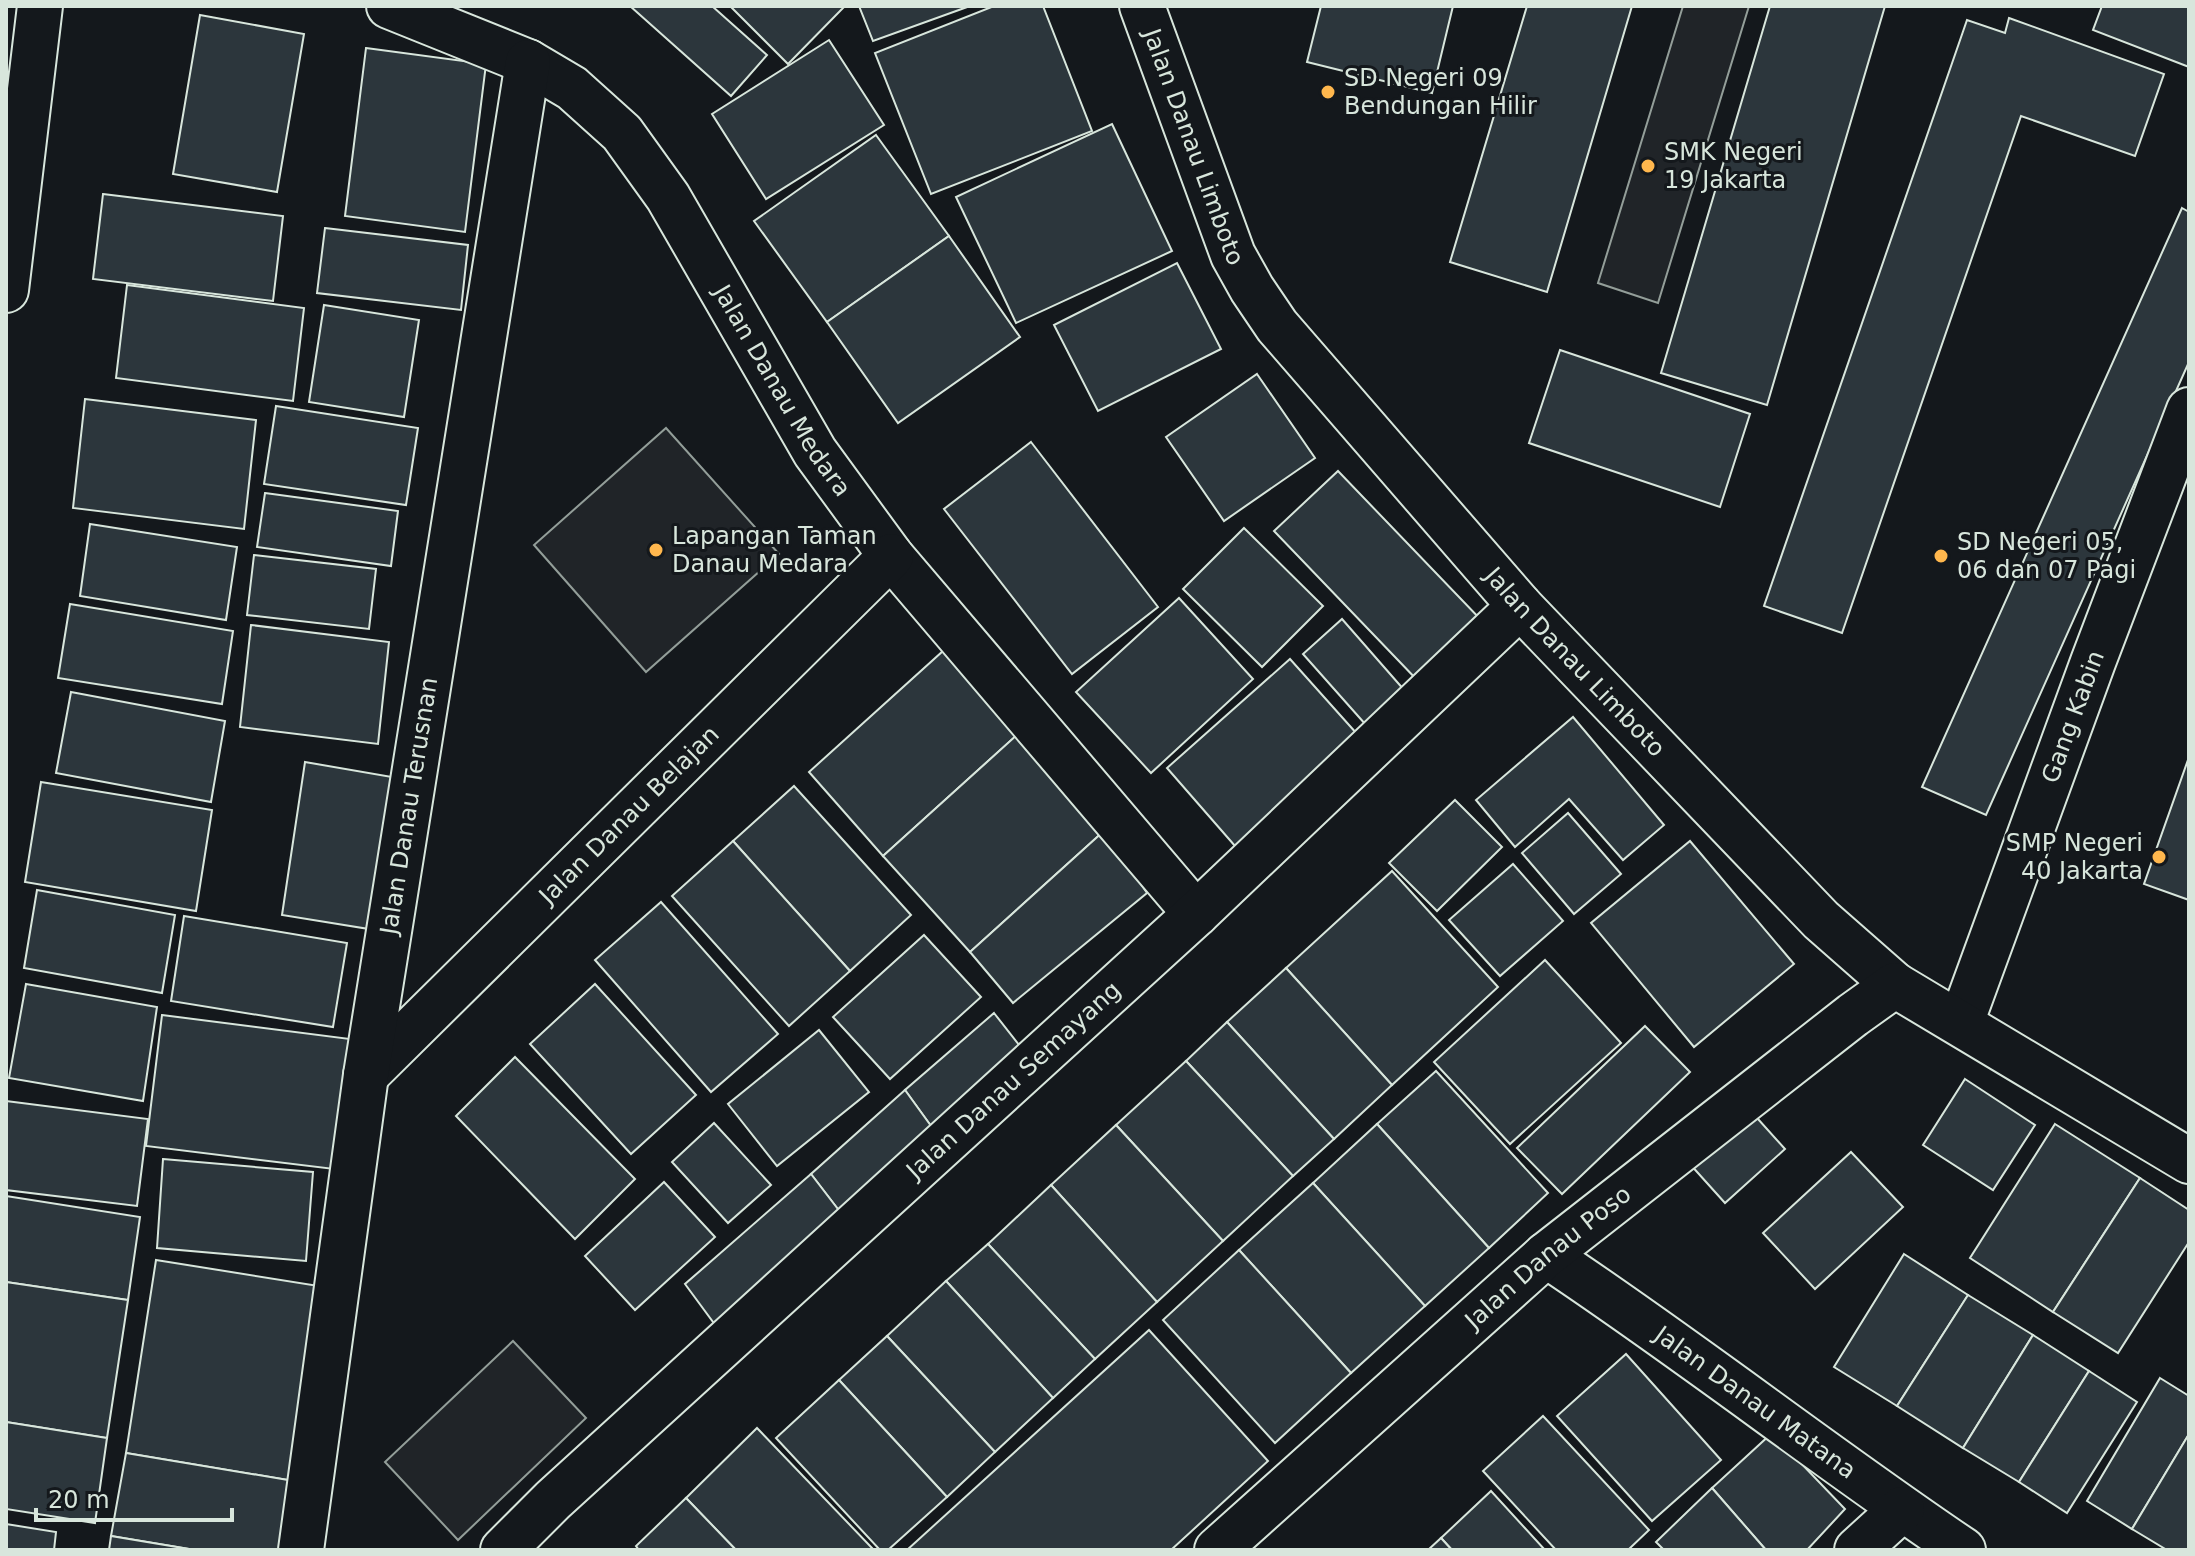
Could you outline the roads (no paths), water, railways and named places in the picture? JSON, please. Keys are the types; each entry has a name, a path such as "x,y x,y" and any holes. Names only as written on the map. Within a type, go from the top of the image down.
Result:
{"street":[{"path":"6,290 40,6"},
{"name":"Jalan Danau Medara","path":"389,6 528,62 572,88 622,133 668,197 815,452 891,556 1196,914"},
{"name":"Jalan Danau Limboto","path":"1142,6 1233,255 1252,289 1277,326 1520,606 1821,920 1895,985 2189,1161"},
{"name":"Jalan Danau Terusnan","path":"301,1550 366,1075 528,62"},
{"name":"Gang Kabin","path":"1961,1023 2189,410"},
{"name":"Jalan Danau Belajan","path":"366,1075 891,556"},
{"name":"Jalan Danau Semayang","path":"503,1550 564,1489 1196,914 1520,606"},
{"name":"Jalan Danau Poso","path":"1217,1550 1546,1255 1895,985"},
{"name":"Jalan Danau Matana","path":"1546,1255 1654,1327 1902,1509 1963,1550"},
{"path":"1857,1550 1902,1509"}],"place":[{"name":"SD Negeri 09 Bendungan Hilir","path":"1328,92"},
{"name":"SMK Negeri 19 Jakarta","path":"1648,166"},
{"name":"Lapangan Taman Danau Medara","path":"656,550"},
{"name":"SD Negeri 05, 06 dan 07 Pagi","path":"1941,556"},
{"name":"SMP Negeri 40 Jakarta","path":"2159,857"}]}
